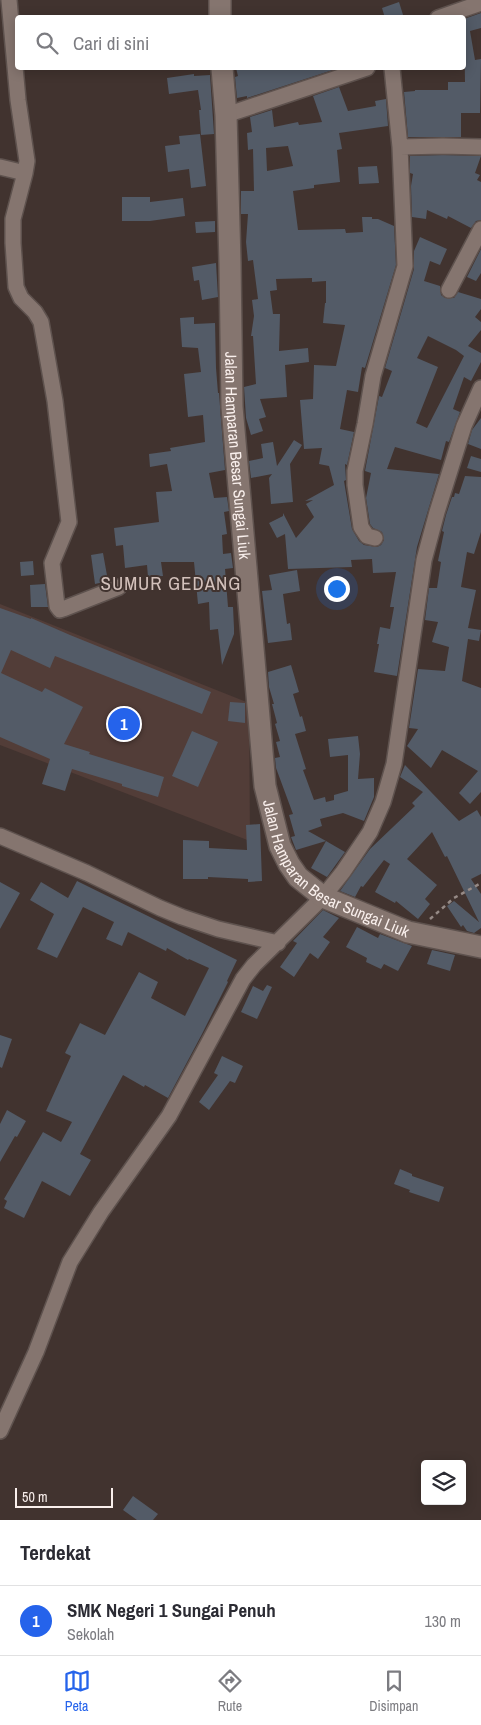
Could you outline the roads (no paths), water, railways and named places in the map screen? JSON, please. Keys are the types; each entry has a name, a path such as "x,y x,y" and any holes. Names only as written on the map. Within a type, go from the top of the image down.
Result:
{"street":[{"path":"8,0 18,100 27,161 13,219 16,287 21,298 35,312 41,322 55,401 69,522 52,563 57,606 60,610 119,587"},
{"path":"220,0 220,15"},
{"path":"447,15 481,3"},
{"name":"Jalan Hamparan Besar Sungai Liuk","path":"222,70 226,115 232,407 265,786 280,846 298,877 323,897 408,932 481,947"},
{"path":"226,115 361,70"},
{"path":"375,538 367,536 361,527 355,471 373,376 406,266 400,147 392,70"},
{"path":"400,147 481,147"},
{"path":"0,167 25,173"},
{"path":"449,290 481,229"},
{"path":"0,1431 36,1352 70,1262 96,1219 169,1116 243,980 254,965 323,897 343,872 370,832 383,802 394,764 424,560 436,512 464,426 481,388"},
{"path":"0,836 87,873 182,917 218,929 278,943"}],"place":[{"name":"SMK Negeri 1 Sungai Penuh","path":"124,724"}],"district":[{"name":"SUMUR GEDANG","path":"171,583"}]}
